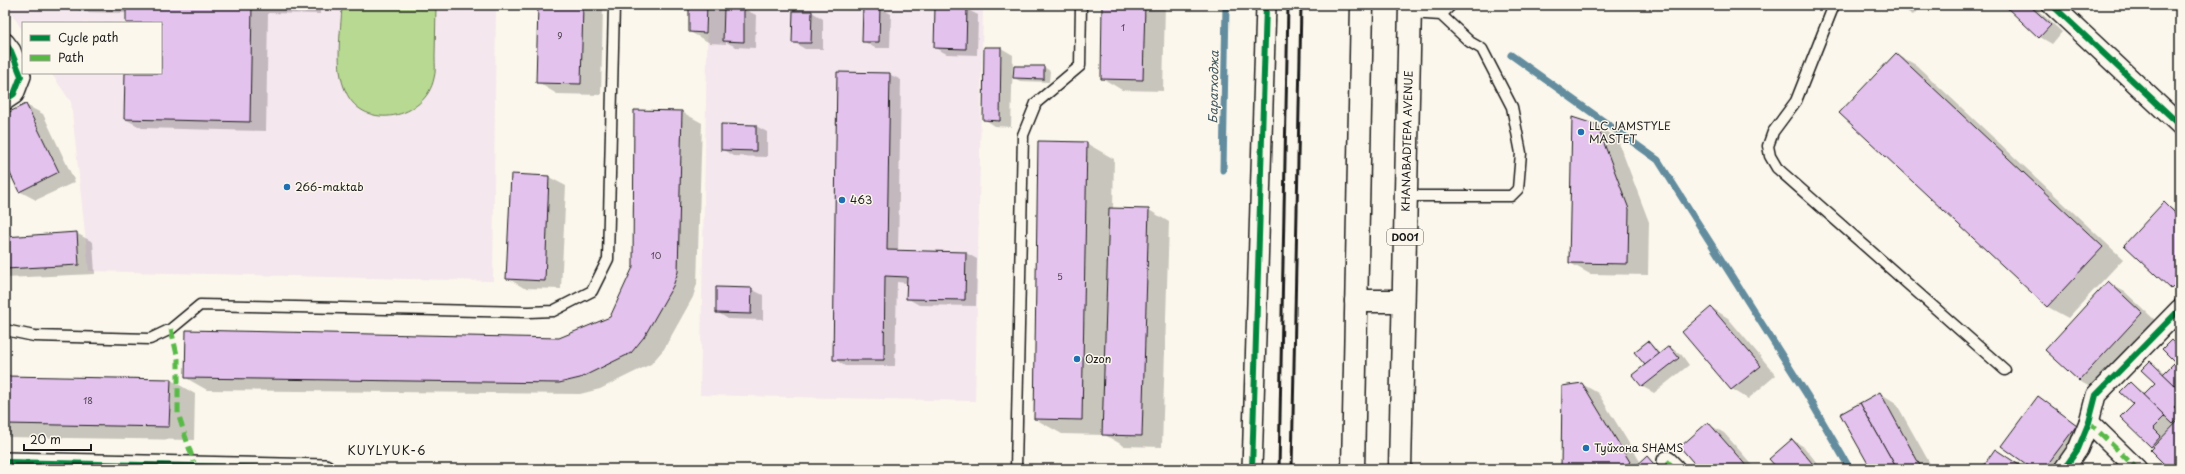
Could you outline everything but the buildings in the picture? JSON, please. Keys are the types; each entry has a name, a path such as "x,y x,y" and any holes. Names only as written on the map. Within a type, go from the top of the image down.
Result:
{"highway":[{"path":"1353,469 1362,5"},
{"name":"KHANABADTEPA AVENUE","path":"1400,469 1410,9"},
{"path":"1356,301 1403,301"}],"street":[{"path":"1252,469 1266,5"},
{"path":"2052,5 2180,125"},
{"path":"5,43 16,61 21,76 14,94 5,100"},
{"path":"2064,469 2078,449 2089,422 2096,395 2180,309"},
{"path":"2089,422 2137,469"},
{"path":"5,462 325,469"}],"lane":[{"path":"5,330 34,336 150,339 171,329 200,305 529,312 553,311 592,291 608,259 614,5"},
{"path":"1016,469 1023,135 1036,103 1080,66 1081,5"},
{"path":"1441,15 1451,5"},
{"path":"1834,5 1796,101 1772,132 1768,146 1770,156 1778,168 2005,370"},
{"path":"1406,196 1511,196 1518,189 1521,153 1512,107 1482,49 1470,42 1441,15 1410,9"}],"shaded area":[{"name":"266-maktab","path":"6,5 496,5 493,281 89,271 71,102 52,74 162,74 162,22 22,22 22,29"},
{"name":"463","path":"708,5 983,5 975,401 700,395"}],"green space":[{"path":"342,5 436,5 435,76 429,92 419,103 407,111 394,115 380,116 366,112 355,105 346,92 340,72 339,50"}],"waterway":[{"name":"Баратходжа","path":"1223,170 1226,5"},
{"path":"1511,55 1658,160 1807,395 1850,469"}],"railway":[{"path":"1279,469 1288,5"},
{"path":"1292,469 1301,5"}],"marked path":[{"path":"171,329 178,359 178,414 195,466"},
{"path":"2089,422 2137,469"},
{"path":"1667,461 1675,469"}],"cycle path":[{"path":"1252,469 1266,5"},
{"path":"2052,5 2180,125"},
{"path":"5,43 11,51 21,76 14,94 5,100"},
{"path":"2064,469 2078,449 2089,422 2096,395 2180,309"},
{"path":"5,462 325,469"}],"place":[{"name":"LLC JAMSTYLE MASTET","path":"1581,132"},
{"name":"266-maktab","path":"287,187"},
{"name":"463","path":"842,200"},
{"name":"Ozon","path":"1077,359"},
{"name":"Туйхона SHAMS","path":"1586,448"}],"district":[{"name":"KUYLYUK-6","path":"387,451"}]}
